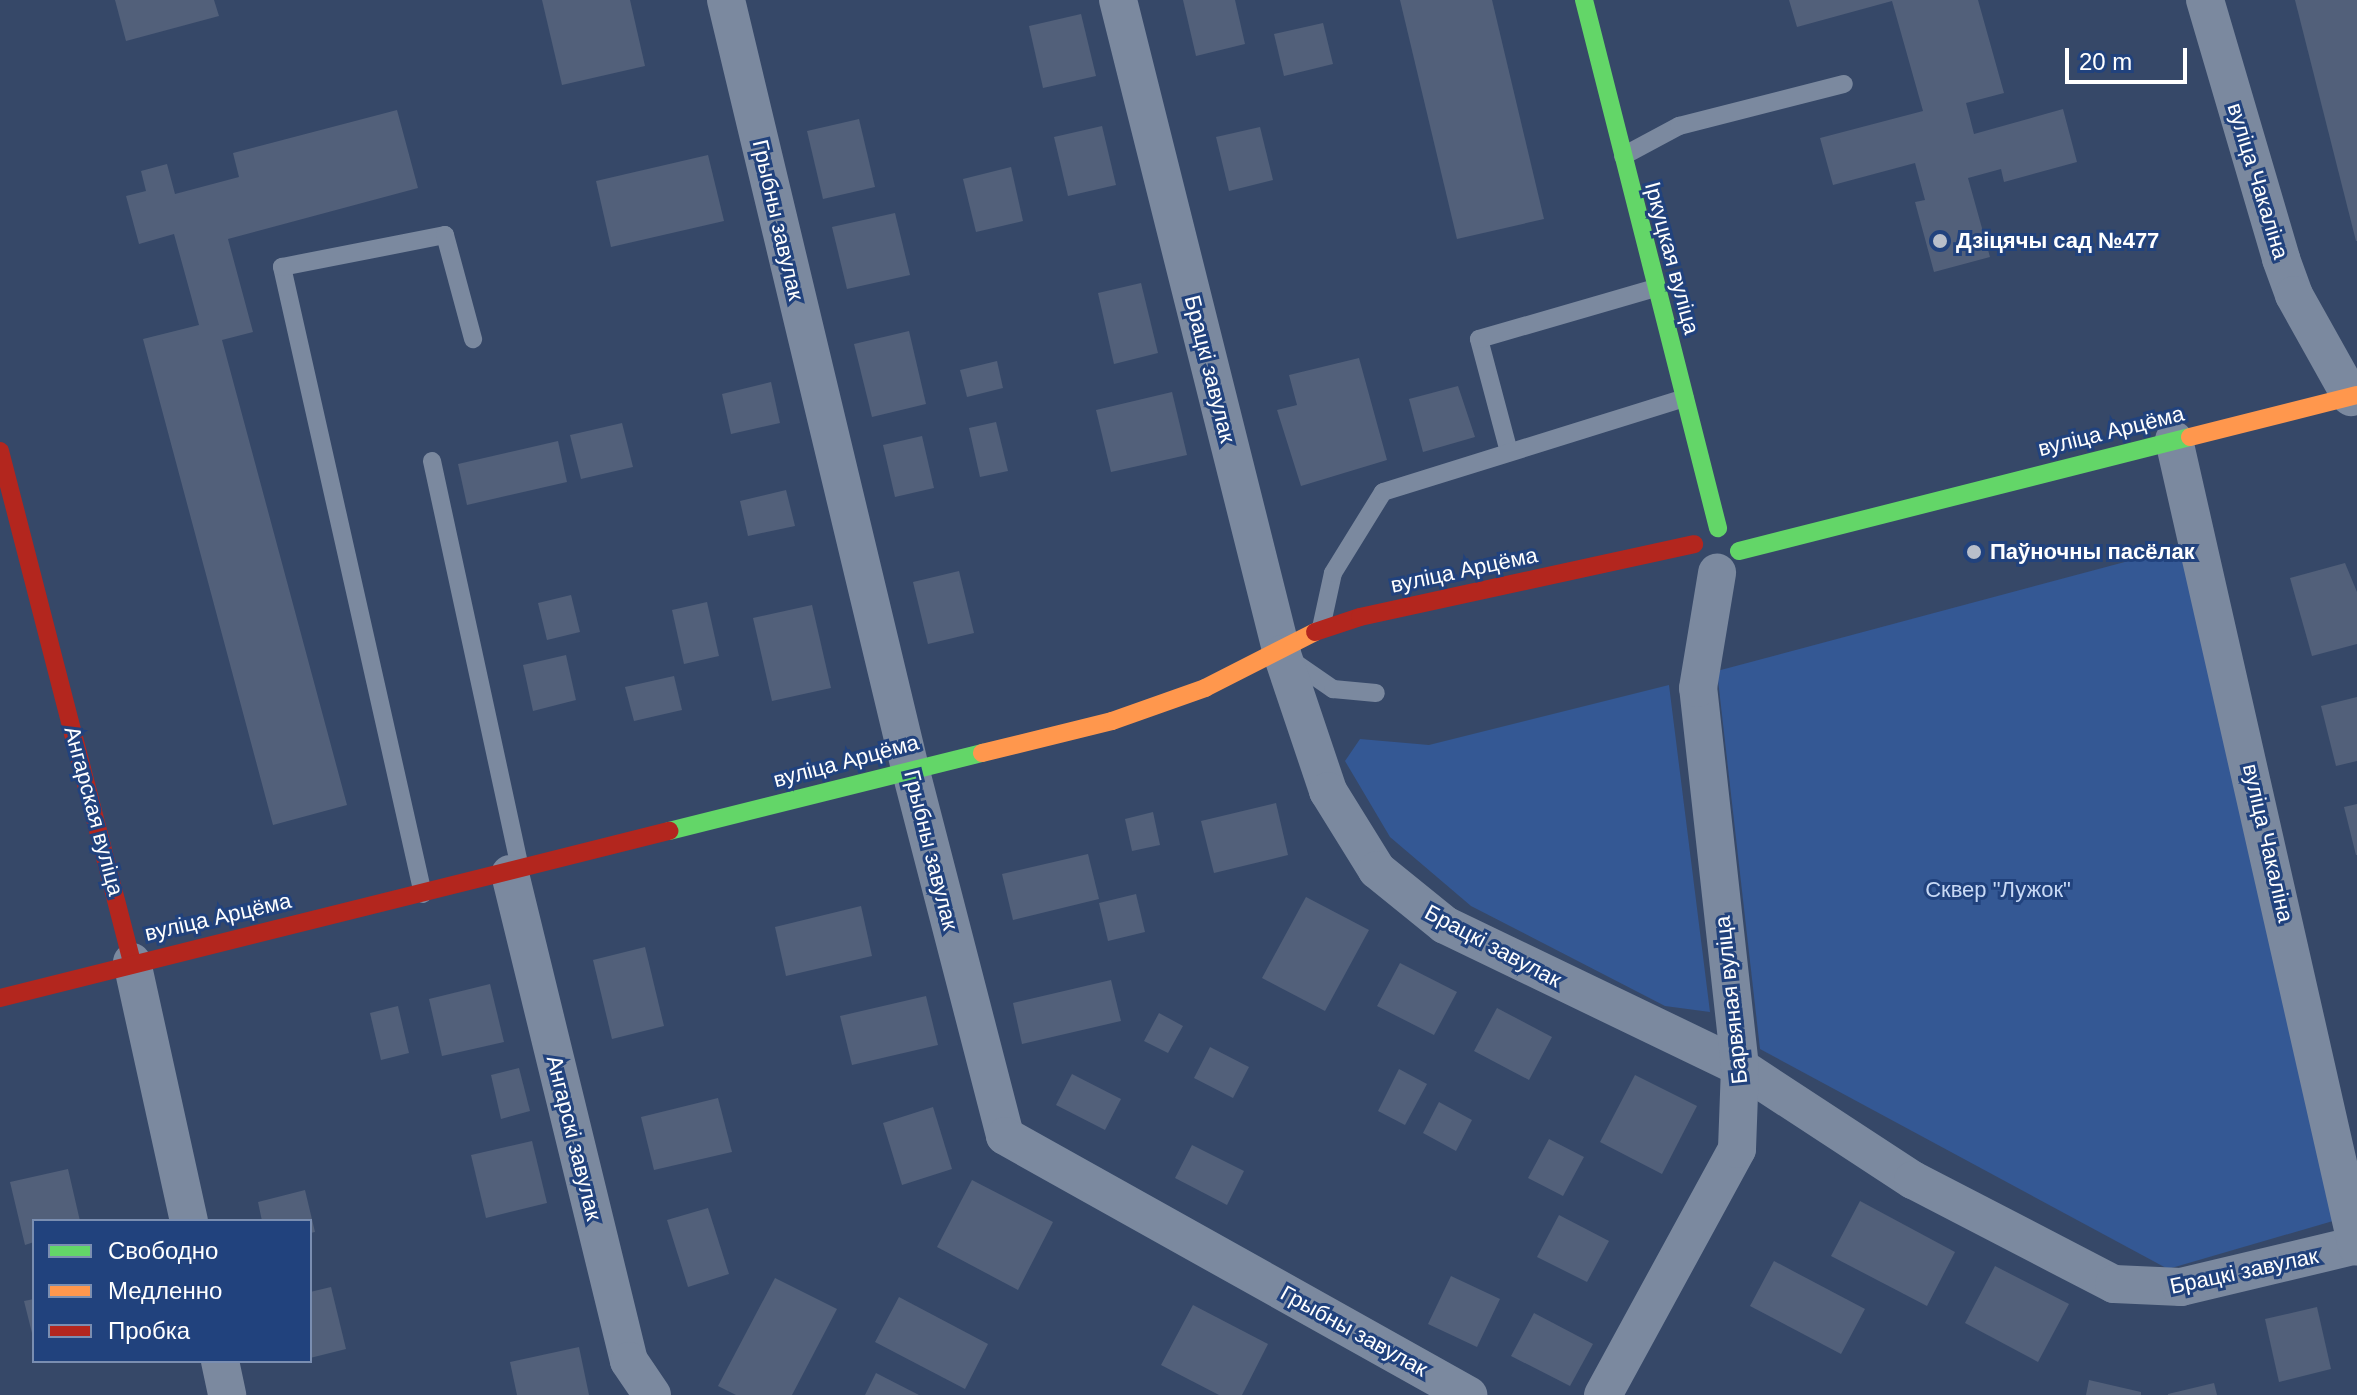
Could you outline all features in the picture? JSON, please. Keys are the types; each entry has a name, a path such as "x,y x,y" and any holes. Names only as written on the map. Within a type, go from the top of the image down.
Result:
{"street":[{"name":"Грыбны завулак","path":"726,0 910,768 1005,1136 1468,1395"},
{"name":"Брацкі завулак","path":"1118,0 1282,654 1328,791 1377,870 1407,899 1445,925 1740,1067 1913,1180 2114,1284 2181,1287 2357,1246"},
{"name":"Іркуцкая вуліца","path":"1584,0 1620,157 1718,528"},
{"name":"вуліца Чакаліна","path":"2205,0 2294,295 2354,396"},
{"name":"вуліца Арцёма","path":"0,998 132,962 515,873 910,768 1112,721 1282,654 1320,630 1360,617 1717,556 2354,396"},
{"name":"вуліца Чакаліна","path":"2174,440 2357,1246"},
{"name":"Ангарская вуліца","path":"0,451 132,962 189,1219"},
{"path":"1718,528 1731,533 1717,556 1703,532 1718,528"},
{"name":"Барвяная вуліца","path":"1603,1395 1737,1149 1740,1067 1698,688 1717,556"},
{"name":"Ангарскі завулак","path":"515,873 629,1361 652,1395"},
{"path":"220,1363 227,1395"}],"lane":[{"path":"1620,157 1679,126 1844,84"},
{"path":"423,894 282,267 445,235 473,339"},
{"path":"1509,452 1479,339 1656,288"},
{"path":"1320,630 1333,573 1383,492 1685,398"},
{"path":"432,461 515,873"},
{"path":"1282,654 1333,689 1376,693"}],"green space":[{"name":"Сквер \"Лужок\"","path":"2181,547 2333,1221 2168,1269 1760,1049 1717,671"},
{"path":"1669,685 1710,1012 1665,1006 1471,906 1390,837 1345,761 1360,739 1429,745"}],"building":[{"path":"115,0 214,0 219,16 126,41"},
{"path":"542,0 630,0 645,66 562,85"},
{"path":"1183,0 1235,0 1245,44 1196,56"},
{"path":"1400,0 1492,0 1544,219 1457,239"},
{"path":"1789,0 1978,0 2004,93 1966,103 1974,134 2063,109 2077,162 2004,182 2001,169 1968,178 1990,257 1934,272 1915,202 1925,200 1915,163 1833,185 1820,138 1923,111 1892,1 1797,27"},
{"path":"2295,0 2357,0 2357,241 2356,241"},
{"path":"1081,14 1096,76 1043,88 1029,26"},
{"path":"1323,23 1333,64 1284,76 1274,34"},
{"path":"397,110 418,188 228,239 253,332 222,340 347,805 273,825 143,339 199,325 174,234 139,244 126,196 146,191 141,171 167,164 175,194 239,177 233,153"},
{"path":"859,119 875,187 823,199 807,131"},
{"path":"1102,126 1116,185 1068,196 1054,137"},
{"path":"1260,127 1273,180 1229,191 1216,137"},
{"path":"708,155 724,221 611,247 596,181"},
{"path":"1011,167 1023,221 976,232 963,179"},
{"path":"895,213 910,275 847,289 832,227"},
{"path":"1141,283 1158,353 1114,364 1098,293"},
{"path":"909,331 926,404 872,417 854,344"},
{"path":"1359,358 1387,460 1301,486 1277,410 1297,405 1289,375"},
{"path":"997,361 1003,388 967,397 960,370"},
{"path":"771,382 780,423 731,434 722,394"},
{"path":"1458,386 1475,437 1423,452 1409,399"},
{"path":"1172,392 1187,455 1111,472 1096,410"},
{"path":"996,422 1008,471 980,477 969,428"},
{"path":"622,423 633,467 581,479 570,435"},
{"path":"922,436 934,488 895,497 883,445"},
{"path":"558,441 567,482 467,505 458,464"},
{"path":"786,490 795,526 748,536 740,501"},
{"path":"2345,563 2357,592 2357,644 2312,656 2290,578"},
{"path":"959,571 974,633 928,644 913,582"},
{"path":"571,595 580,632 547,640 538,603"},
{"path":"707,602 719,656 684,664 672,610"},
{"path":"812,605 831,688 772,701 753,618"},
{"path":"566,655 576,700 533,711 523,665"},
{"path":"674,676 682,710 634,721 625,687"},
{"path":"2357,697 2357,761 2336,766 2321,706"},
{"path":"1276,803 1288,855 1214,873 1201,821"},
{"path":"2357,804 2357,855 2356,855 2344,807"},
{"path":"1153,812 1160,845 1132,851 1125,819"},
{"path":"1088,854 1099,899 1013,920 1002,874"},
{"path":"1136,894 1145,932 1108,941 1099,903"},
{"path":"1306,897 1369,930 1325,1011 1262,978"},
{"path":"861,906 872,956 786,976 775,927"},
{"path":"645,947 664,1026 612,1039 593,960"},
{"path":"1400,963 1457,992 1434,1035 1377,1006"},
{"path":"1111,980 1121,1021 1022,1044 1013,1003"},
{"path":"490,984 504,1042 442,1056 429,999"},
{"path":"926,996 938,1045 852,1065 840,1016"},
{"path":"398,1006 409,1053 381,1060 370,1013"},
{"path":"1497,1008 1552,1037 1529,1080 1474,1051"},
{"path":"1159,1013 1183,1026 1168,1053 1144,1041"},
{"path":"1210,1047 1249,1067 1233,1098 1194,1078"},
{"path":"519,1068 530,1111 501,1119 491,1075"},
{"path":"1399,1069 1427,1084 1405,1125 1378,1111"},
{"path":"1072,1074 1121,1099 1105,1130 1056,1105"},
{"path":"1635,1075 1697,1106 1662,1174 1600,1142"},
{"path":"718,1098 732,1152 654,1170 641,1117"},
{"path":"1439,1102 1472,1120 1456,1151 1423,1133"},
{"path":"933,1107 952,1169 902,1185 883,1123"},
{"path":"1549,1139 1584,1157 1563,1196 1528,1178"},
{"path":"532,1141 547,1203 486,1218 471,1155"},
{"path":"1192,1145 1244,1171 1227,1205 1175,1178"},
{"path":"68,1169 80,1219 32,1219 32,1243 25,1245 10,1182"},
{"path":"972,1180 1053,1222 1018,1290 937,1247"},
{"path":"305,1190 312,1219 262,1219 258,1202"},
{"path":"1860,1201 1955,1252 1927,1306 1831,1256"},
{"path":"708,1208 729,1274 688,1287 667,1220"},
{"path":"1559,1215 1609,1241 1587,1282 1537,1257"},
{"path":"1774,1261 1865,1309 1841,1354 1750,1306"},
{"path":"1995,1266 2069,1304 2038,1362 1965,1323"},
{"path":"1451,1276 1500,1299 1477,1347 1428,1324"},
{"path":"775,1278 837,1309 792,1395 736,1395 718,1386"},
{"path":"331,1287 346,1349 312,1358 312,1292"},
{"path":"899,1297 988,1344 965,1389 875,1342"},
{"path":"32,1299 32,1333 24,1301"},
{"path":"1193,1305 1268,1344 1242,1395 1219,1395 1161,1365"},
{"path":"2317,1307 2331,1369 2279,1382 2265,1319"},
{"path":"1534,1313 1593,1344 1570,1386 1511,1356"},
{"path":"579,1347 589,1395 517,1395 510,1362"},
{"path":"876,1373 919,1395 865,1395"},
{"path":"2089,1380 2141,1392 2141,1395 2086,1395"},
{"path":"2214,1383 2217,1395 2168,1395 2168,1394"}],"traffic: fast":[{"path":"1584,0 1718,528"},
{"path":"1739,551 2190,437"},
{"path":"669,831 982,753"}],"traffic: slow":[{"path":"2190,437 2357,395"},
{"path":"982,753 1112,721 1205,688 1315,632"}],"traffic: jam":[{"path":"0,451 132,962"},
{"path":"1315,632 1360,617 1694,544"},
{"path":"0,998 669,831"}],"place":[{"name":"Дзіцячы сад №477","path":"1940,241"},
{"name":"Паўночны пасёлак","path":"1974,552"}]}
